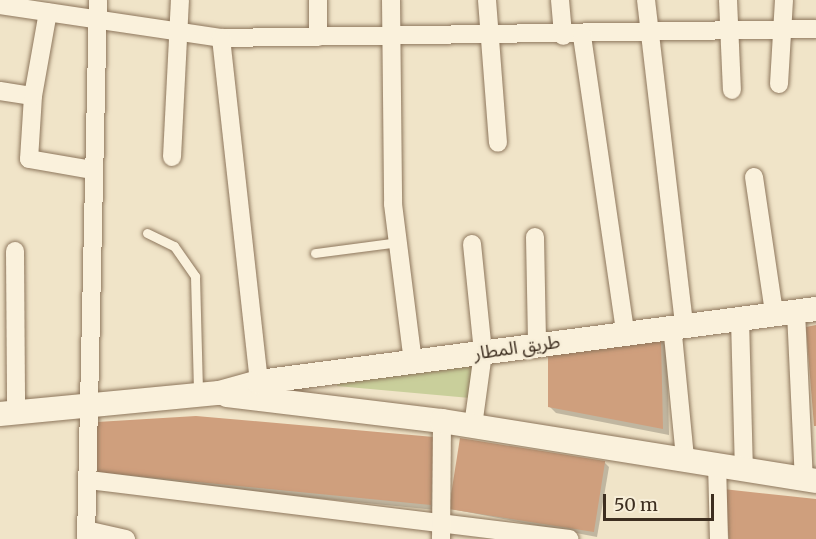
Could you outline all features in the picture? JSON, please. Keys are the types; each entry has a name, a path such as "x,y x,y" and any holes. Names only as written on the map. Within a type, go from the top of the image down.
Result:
{"main road":[{"name":"طريق المطار","path":"8,413 208,394 259,382 537,346 625,330 740,319 795,311"},
{"name":"طريق المطار","path":"208,394 473,426 717,463 810,480"}],"street":[{"path":"98,0 100,23 85,404 89,480 86,535 126,539"},
{"path":"172,157 180,0"},
{"path":"318,0 318,37"},
{"path":"391,0 394,38 393,204 413,363"},
{"path":"487,0 498,143"},
{"path":"560,0 563,36"},
{"path":"646,0 666,184 678,324 685,458"},
{"path":"728,0 732,90"},
{"path":"779,84 784,0"},
{"path":"0,4 19,3 100,23 177,36 221,38 490,38 816,29"},
{"path":"48,12 33,96 29,159 93,170"},
{"path":"582,36 600,176 625,330"},
{"path":"221,38 259,382"},
{"path":"0,91 33,96"},
{"path":"754,177 795,311 810,480"},
{"path":"535,237 537,346"},
{"path":"472,244 483,353 473,426"},
{"path":"8,413 15,250"},
{"path":"740,319 744,468"},
{"path":"441,530 442,422"},
{"path":"717,463 719,539"},
{"path":"89,480 441,530 569,539"}],"lane":[{"path":"147,233 174,246 195,276 208,394"},
{"path":"315,253 398,242"}],"green space":[{"path":"472,362 470,398 337,386 338,377"}],"building":[{"path":"816,325 816,426 814,426 806,327"},
{"path":"661,339 663,429 548,407 548,355"},
{"path":"196,416 434,437 431,505 96,472 97,422"},
{"path":"460,438 605,461 594,532 449,509"},
{"path":"723,489 816,499 816,539 729,539"}]}
